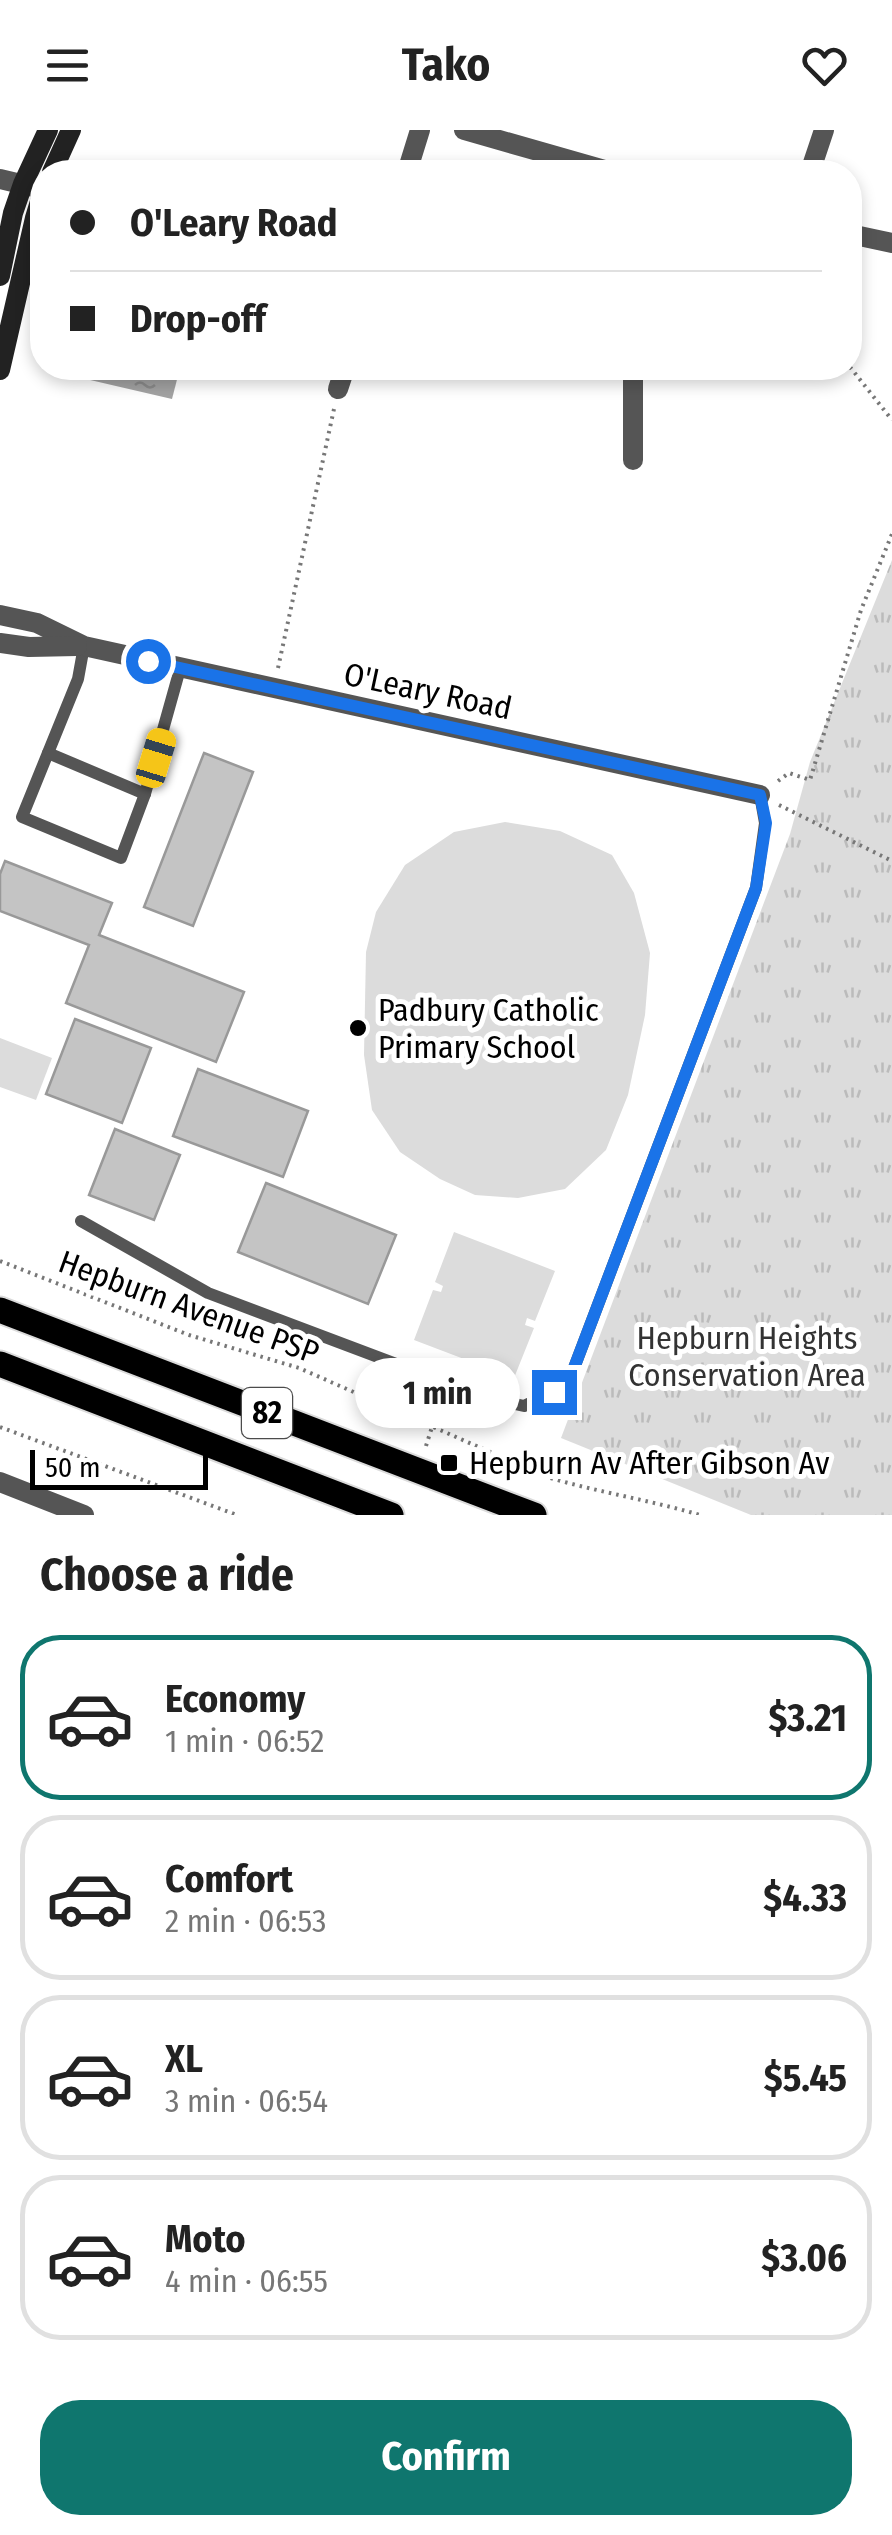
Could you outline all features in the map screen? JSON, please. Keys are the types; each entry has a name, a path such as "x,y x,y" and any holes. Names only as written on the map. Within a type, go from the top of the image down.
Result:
{"main road":[{"path":"42,160 48,130"},
{"path":"57,160 71,130"},
{"path":"0,276 14,213 30,196"},
{"path":"0,370 30,240"},
{"name":"82","path":"0,1310 534,1515"},
{"name":"82","path":"0,1364 391,1515"}],"street":[{"path":"411,160 420,130"},
{"path":"464,130 570,160"},
{"path":"814,160 824,130"},
{"path":"0,179 30,188"},
{"path":"862,237 892,243"},
{"path":"338,390 341,380"},
{"path":"633,380 633,460"},
{"name":"O'Leary Road","path":"0,615 37,623 84,646 180,669 760,795"},
{"name":"O'Leary Road","path":"0,643 84,646"},
{"path":"0,1482 84,1515"}],"lane":[{"path":"84,646 78,679 22,817 121,858 145,794 180,669"},
{"path":"48,752 145,794"},
{"path":"81,1221 208,1294 466,1390 524,1406 554,1392 574,1368 756,888 766,823 760,795"}],"path":[{"path":"860,380 892,420"},
{"path":"274,688 338,390"},
{"path":"892,534 860,610 810,780 789,773 760,795 892,860"},
{"name":"Hepburn Avenue PSP","path":"0,1261 188,1335 299,1368 547,1477 700,1515"},
{"path":"0,1427 237,1515"}],"green space":[{"name":"Hepburn Heights Conservation Area","path":"892,560 892,1515 751,1515 561,1438 790,834 810,762"},
{"path":"505,822 560,831 612,855 634,893 650,953 645,1015 628,1095 606,1150 565,1189 518,1198 475,1195 440,1179 400,1152 372,1110 364,1055 366,952 376,912 405,865 454,832"},
{"path":"0,1038 52,1058 36,1100 0,1087"},
{"path":"454,1232 555,1271 535,1321 527,1318 525,1325 534,1328 514,1378 414,1340 433,1290 441,1292 443,1286 435,1282"}],"water":[{"path":"90,380 177,380 172,399"}],"building":[{"path":"204,753 253,772 193,926 144,907"},
{"path":"5,861 112,903 99,935 244,992 216,1062 66,1003 89,945 0,911 0,874"},
{"path":"75,1019 151,1048 122,1123 46,1094"},
{"path":"198,1069 308,1111 283,1177 173,1136"},
{"path":"115,1129 180,1155 154,1220 89,1195"},
{"path":"266,1183 396,1235 368,1304 238,1252"}],"place":[{"name":"Padbury Catholic Primary School","path":"358,1028"},
{"name":"Hepburn Av After Gibson Av","path":"449,1463"}],"route":[{"path":"148,661 760,795 766,823 756,888 574,1368 554,1392"}]}
